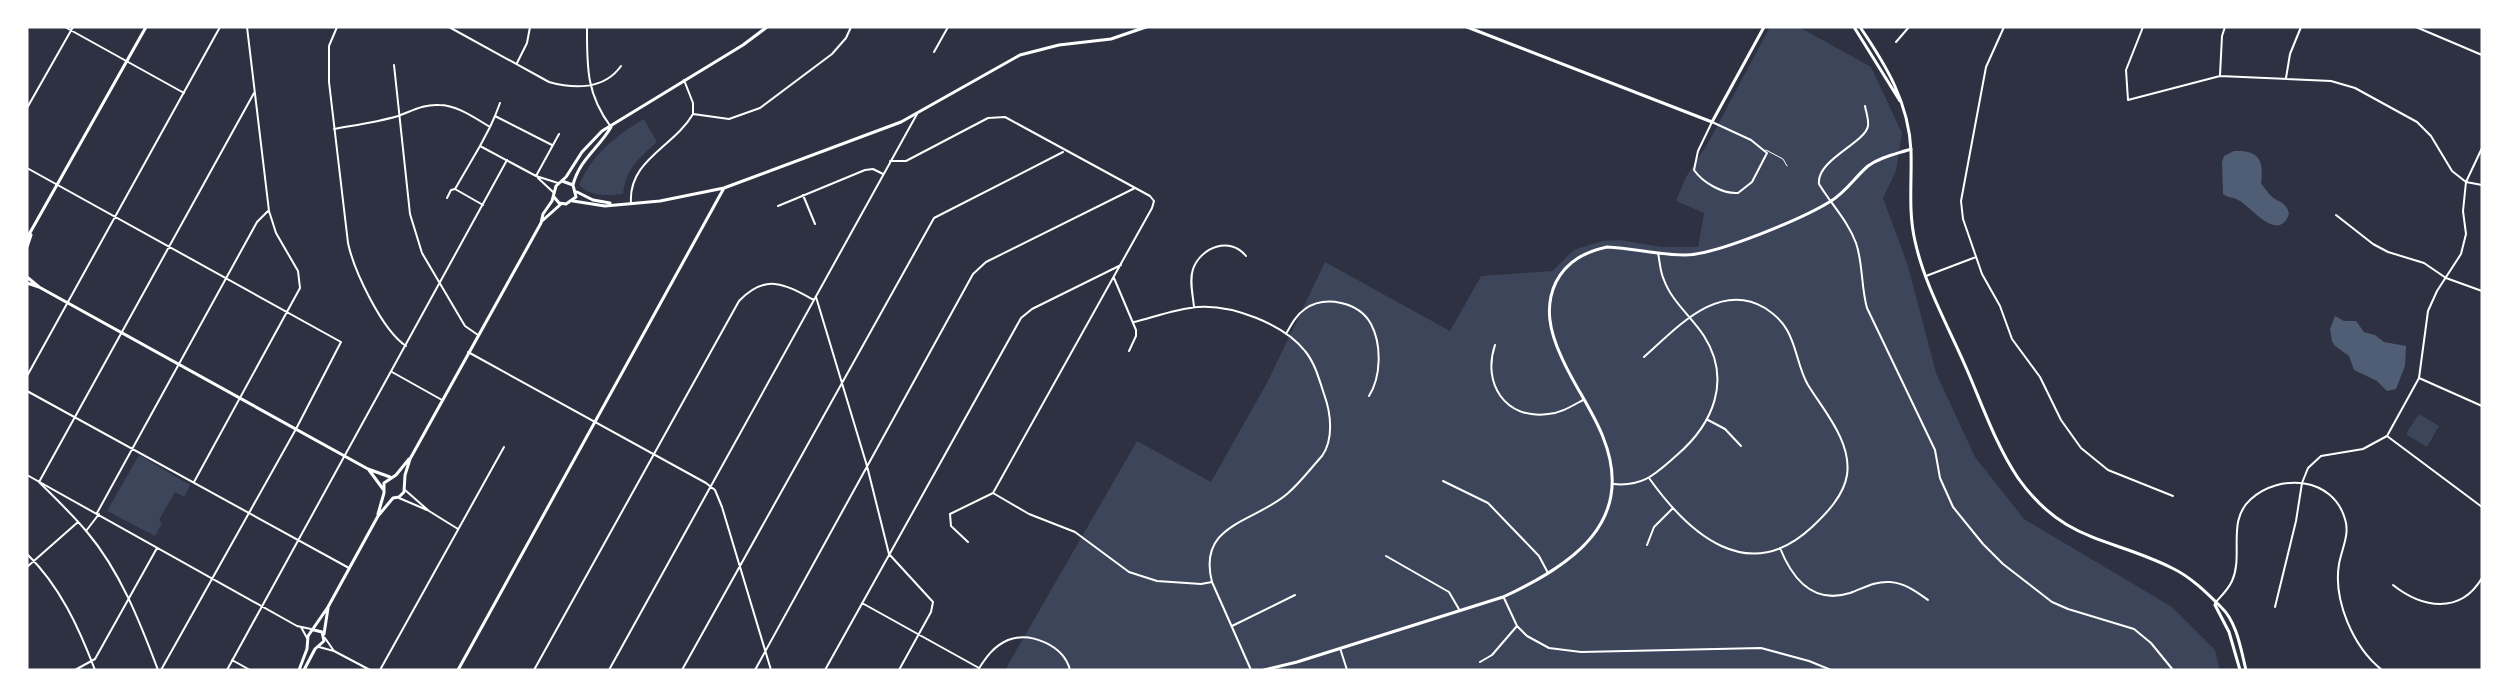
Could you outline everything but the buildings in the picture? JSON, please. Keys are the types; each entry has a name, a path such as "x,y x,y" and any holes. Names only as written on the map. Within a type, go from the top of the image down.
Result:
{"street":[{"path":"65,27 184,93"},
{"path":"27,247 57,186 146,27"},
{"path":"27,376 220,27"},
{"path":"194,482 297,297 300,279 276,232 269,211 247,27"},
{"path":"337,27 329,46 329,82 352,263 393,336 406,346"},
{"path":"449,27 549,82 566,86 589,85 605,81 614,76 621,66"},
{"path":"516,64 527,43 530,27"},
{"path":"587,27 586,52 589,85 600,113 611,127"},
{"path":"298,670 308,641 322,613 328,607 378,516 395,498 402,495 410,459 541,223 560,182 602,130 611,127 743,45 767,27"},
{"path":"693,114 729,119 760,108 832,54 844,41 851,27"},
{"path":"934,52 948,27"},
{"path":"541,223 561,204 573,201 597,206 690,196 724,188 859,139 917,114 1020,55 1059,45 1111,39 1146,27"},
{"path":"1467,27 1712,122 1766,150 1766,156 1752,182 1744,190 1731,194 1701,178 1694,167 1698,151 1712,122 1764,27"},
{"path":"1854,27 1900,101 1911,150 1912,222 1915,243 1926,276 2004,454 2017,476 2034,498 2056,518 2084,536 2159,562 2184,574 2222,607 2235,630 2246,670"},
{"path":"1860,27 1891,75 1900,94 1900,101"},
{"path":"1896,42 1909,27"},
{"path":"2004,27 1986,68 1961,201 1963,219 1982,274 2000,306 2012,339 2040,376 2061,420 2081,448 2108,470 2173,496"},
{"path":"2143,27 2126,70 2128,100 2220,76 2331,81 2355,88 2417,122 2430,136 2452,171 2466,183 2482,185"},
{"path":"2220,76 2222,36 2225,27"},
{"path":"2286,78 2290,54 2301,27"},
{"path":"2416,27 2482,55"},
{"path":"27,108 72,29"},
{"path":"394,65 410,214 415,234 422,253 465,326 478,335"},
{"path":"631,203 637,173 693,114 693,103 684,80"},
{"path":"39,482 254,93"},
{"path":"447,198 451,190 455,189 480,146 500,103"},
{"path":"334,129 399,116 420,107 440,104 464,112 490,127"},
{"path":"1864,106 1868,125 1864,134 1843,149 1818,179 1856,245 1862,291 1867,308 1935,450 1940,478 1953,507 1983,544 2052,602 2134,629 2151,643 2173,670"},
{"path":"609,670 917,114"},
{"path":"495,116 552,145"},
{"path":"890,161 906,161 993,117 1011,120 1065,152 1136,188 1154,201 1114,278 993,493 950,514 951,526 968,542"},
{"path":"611,127 587,156 573,185 576,192 585,197 612,204"},
{"path":"536,176 559,134"},
{"path":"480,146 536,176 573,185"},
{"path":"2275,607 2296,521 2302,483 2308,468 2321,456 2363,449 2387,435 2419,378 2428,311 2461,254 2466,234 2463,212 2466,183 2482,148"},
{"path":"1264,670 1503,597 1548,573 1578,553 1596,534 1609,506 1613,484 1609,453 1602,434 1570,378 1553,338 1549,307 1556,283 1573,261 1596,250 1620,248 1687,255 1713,250 1792,220 1832,201 1873,163 1911,150"},
{"path":"682,670 934,218 1065,152"},
{"path":"227,670 441,284 507,160"},
{"path":"27,168 341,342 296,429 159,670"},
{"path":"778,206 865,170 883,174"},
{"path":"536,176 561,204"},
{"path":"458,670 724,188"},
{"path":"755,670 973,274 986,262 1136,188"},
{"path":"455,189 483,205"},
{"path":"573,201 576,192"},
{"path":"804,195 815,224"},
{"path":"86,531 98,514 257,222 269,211"},
{"path":"2336,215 2373,244 2388,252 2424,263 2446,278 2482,291"},
{"path":"27,238 31,235"},
{"path":"1194,307 1191,276 1200,257 1211,248 1225,245 1237,248 1246,256"},
{"path":"1613,484 1632,484 1649,478 1693,441 1708,420 1716,397 1715,362 1709,344 1664,282 1659,253"},
{"path":"1926,276 1976,257"},
{"path":"825,670 1021,318 1032,309 1120,265"},
{"path":"27,277 39,287"},
{"path":"1114,278 1134,322 1136,336 1129,351"},
{"path":"27,283 67,302 368,469 400,478 404,483"},
{"path":"534,670 735,306 744,296 762,284 773,283 790,287 815,299 867,466 889,554 933,603 931,612 899,670"},
{"path":"1286,334 1294,319 1304,309 1316,303 1332,301 1348,305 1361,312 1371,324 1377,350 1378,367 1375,386 1369,396"},
{"path":"1644,357 1705,306 1718,302 1743,301 1759,305 1774,314 1788,331 1806,381 1845,449 1848,471 1840,493 1820,519 1799,539 1780,548 1751,553 1730,550 1704,537 1673,508 1649,478"},
{"path":"1134,322 1194,307 1217,307 1237,311 1286,334 1306,352 1328,408 1329,441 1322,456 1288,493 1262,512 1221,534 1215,542 1209,559 1212,582 1251,670"},
{"path":"1495,345 1490,370 1495,387 1502,399 1517,410 1532,414 1548,414 1565,410 1583,400"},
{"path":"468,352 711,486 718,496 771,670"},
{"path":"392,372 442,400"},
{"path":"2419,378 2482,406"},
{"path":"27,391 349,568"},
{"path":"1708,420 1725,429 1741,446"},
{"path":"2387,435 2482,507"},
{"path":"380,670 504,447"},
{"path":"378,516 384,483 410,459"},
{"path":"368,469 379,481 384,491 395,498 429,511"},
{"path":"27,475 301,627 325,636 334,651"},
{"path":"1443,481 1488,503 1539,556 1548,573"},
{"path":"2215,603 2227,590 2234,577 2237,525 2249,500 2263,490 2288,481 2316,485 2326,491 2342,509 2346,521 2337,588 2344,613 2366,654 2382,670"},
{"path":"39,482 86,531 111,564 159,670"},
{"path":"404,488 411,497 429,511 458,529"},
{"path":"993,493 1029,514 1075,532 1129,572 1157,580 1201,584 1212,582"},
{"path":"1647,545 1654,527 1673,508"},
{"path":"27,567 78,522"},
{"path":"75,670 92,662 157,547"},
{"path":"1780,548 1795,578 1818,593 1839,595 1870,584 1892,582 1911,588 1928,600"},
{"path":"27,554 55,586 77,626 95,670"},
{"path":"1386,556 1449,592 1460,611"},
{"path":"2393,585 2417,601 2436,605 2461,598 2471,592 2482,578"},
{"path":"1232,626 1295,595"},
{"path":"1503,597 1517,626 1539,645 1561,651 1761,648 1809,661 1831,670"},
{"path":"862,603 979,669 993,649 1010,639 1024,638 1044,641 1059,651 1070,670"},
{"path":"2215,603 2229,632 2240,670"},
{"path":"304,670 325,636 328,607"},
{"path":"1480,662 1492,655 1517,626"},
{"path":"301,627 308,641"},
{"path":"318,647 334,651 370,670"},
{"path":"1340,648 1347,670"},
{"path":"232,660 250,670"}],"lane":[{"path":"1766,150 1783,159 1787,166"}],"shaded area":[{"path":"1770,27 1799,27 1871,67 1902,133 1896,171 1883,198 1908,266 1936,373 1975,457 2024,519 2172,607 2215,650 2220,670 1005,670 1137,441 1211,482 1268,381 1325,262 1450,331 1481,276 1552,271 1574,250 1602,241 1620,240 1661,247 1698,247 1704,213 1676,201 1686,177 1708,143"},
{"path":"644,119 657,142 631,170 623,194 594,194 579,185 598,155 624,132"},
{"path":"2234,151 2249,152 2258,158 2262,168 2261,183 2271,196 2284,204 2288,210 2289,214 2284,222 2278,225 2265,221 2240,201 2223,194 2222,162 2224,156"},
{"path":"2335,316 2344,321 2356,321 2364,332 2375,335 2384,342 2406,346 2405,366 2396,389 2387,391 2377,381 2354,370 2349,356 2332,341 2330,329"},
{"path":"2419,414 2439,426 2427,447 2407,435"},
{"path":"139,455 190,485 184,497 175,492 159,520 162,523 155,536 107,511"}]}
